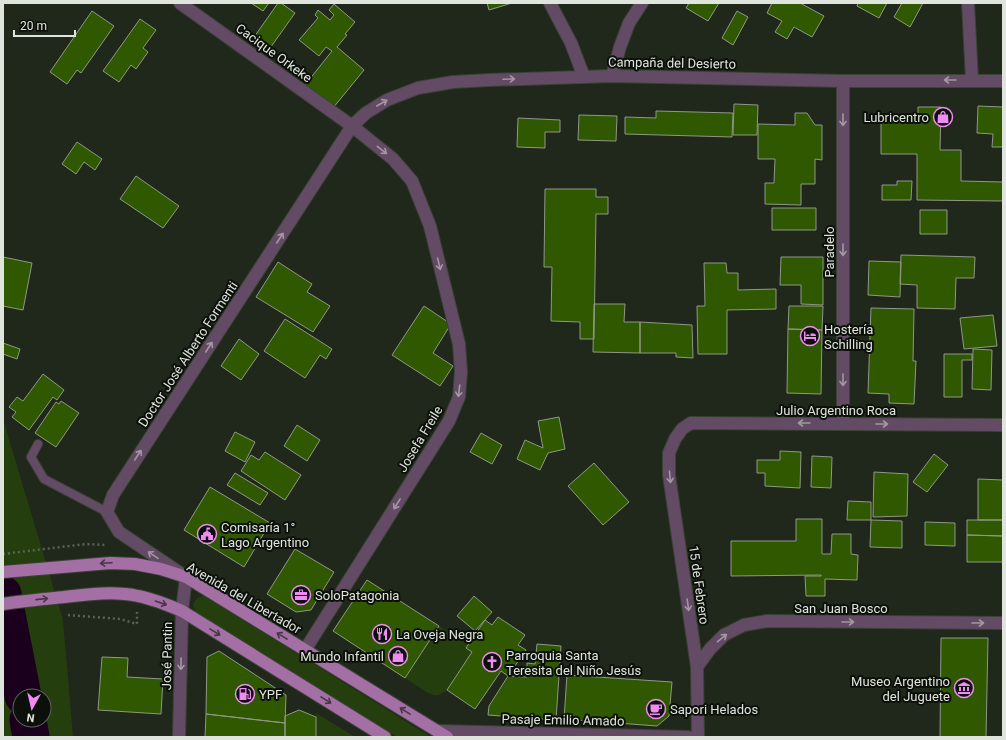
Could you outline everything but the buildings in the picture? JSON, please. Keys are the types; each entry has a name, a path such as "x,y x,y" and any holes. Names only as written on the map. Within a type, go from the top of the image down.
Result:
{"main road":[{"name":"Avenida del Libertador","path":"3,572 110,563 135,564 161,569 186,577 442,734"},
{"path":"3,604 82,595 116,594 137,596 160,602 182,611 385,737"}],"street":[{"name":"Cacique Orkeke","path":"180,3 352,126"},
{"path":"550,3 571,43 584,77"},
{"path":"612,76 624,35 629,23 642,3"},
{"path":"968,3 972,80"},
{"name":"Campaña del Desierto","path":"352,126 366,112 387,100 418,88 460,82 612,76 843,81 1003,80"},
{"name":"Paradelo","path":"843,81 843,423"},
{"name":"Doctor José Alberto Formenti","path":"107,512 113,495 352,126"},
{"name":"Josefa Freile","path":"305,650 450,421 458,397 461,372 459,344 430,226 412,181 393,159 352,126"},
{"name":"Julio Argentino Roca","path":"675,439 682,429 691,423 1003,424"},
{"name":"15 de Febrero","path":"675,439 670,453 669,475 697,667 698,737"},
{"path":"107,512 119,532 186,577"},
{"name":"José Pantin","path":"179,737 182,611 186,577"},
{"name":"San Juan Bosco","path":"697,667 710,649 724,635 744,626 767,621 1003,623"},
{"name":"Pasaje Emilio Amado","path":"442,734 688,737"}],"lane":[{"path":"38,444 31,457 44,479 107,512"}],"path":[{"path":"3,554 86,544 107,546"}],"green space":[{"path":"3,419 63,620 73,737 3,737"},
{"path":"202,596 206,597 431,737 397,737 196,613 193,605 196,599"},
{"path":"439,626 468,645 466,648 472,652 447,690 439,695 434,695 428,693 405,678"},
{"path":"316,713 355,737 316,737"}],"waterway":[{"path":"3,594 21,688"},
{"path":"29,728 31,737"}],"place":[{"name":"Lubricentro","path":"943,117"},
{"name":"Hostería Schilling","path":"810,336"},
{"name":"Comisaría 1° Lago Argentino","path":"207,534"},
{"name":"SoloPatagonia","path":"301,595"},
{"name":"La Oveja Negra","path":"382,634"},
{"name":"Mundo Infantil","path":"398,656"},
{"name":"Parroquia Santa Teresita del Niño Jesús","path":"492,662"},
{"name":"Museo Argentino del Juguete","path":"964,688"},
{"name":"YPF","path":"245,694"},
{"name":"Sapori Helados","path":"656,709"}]}
